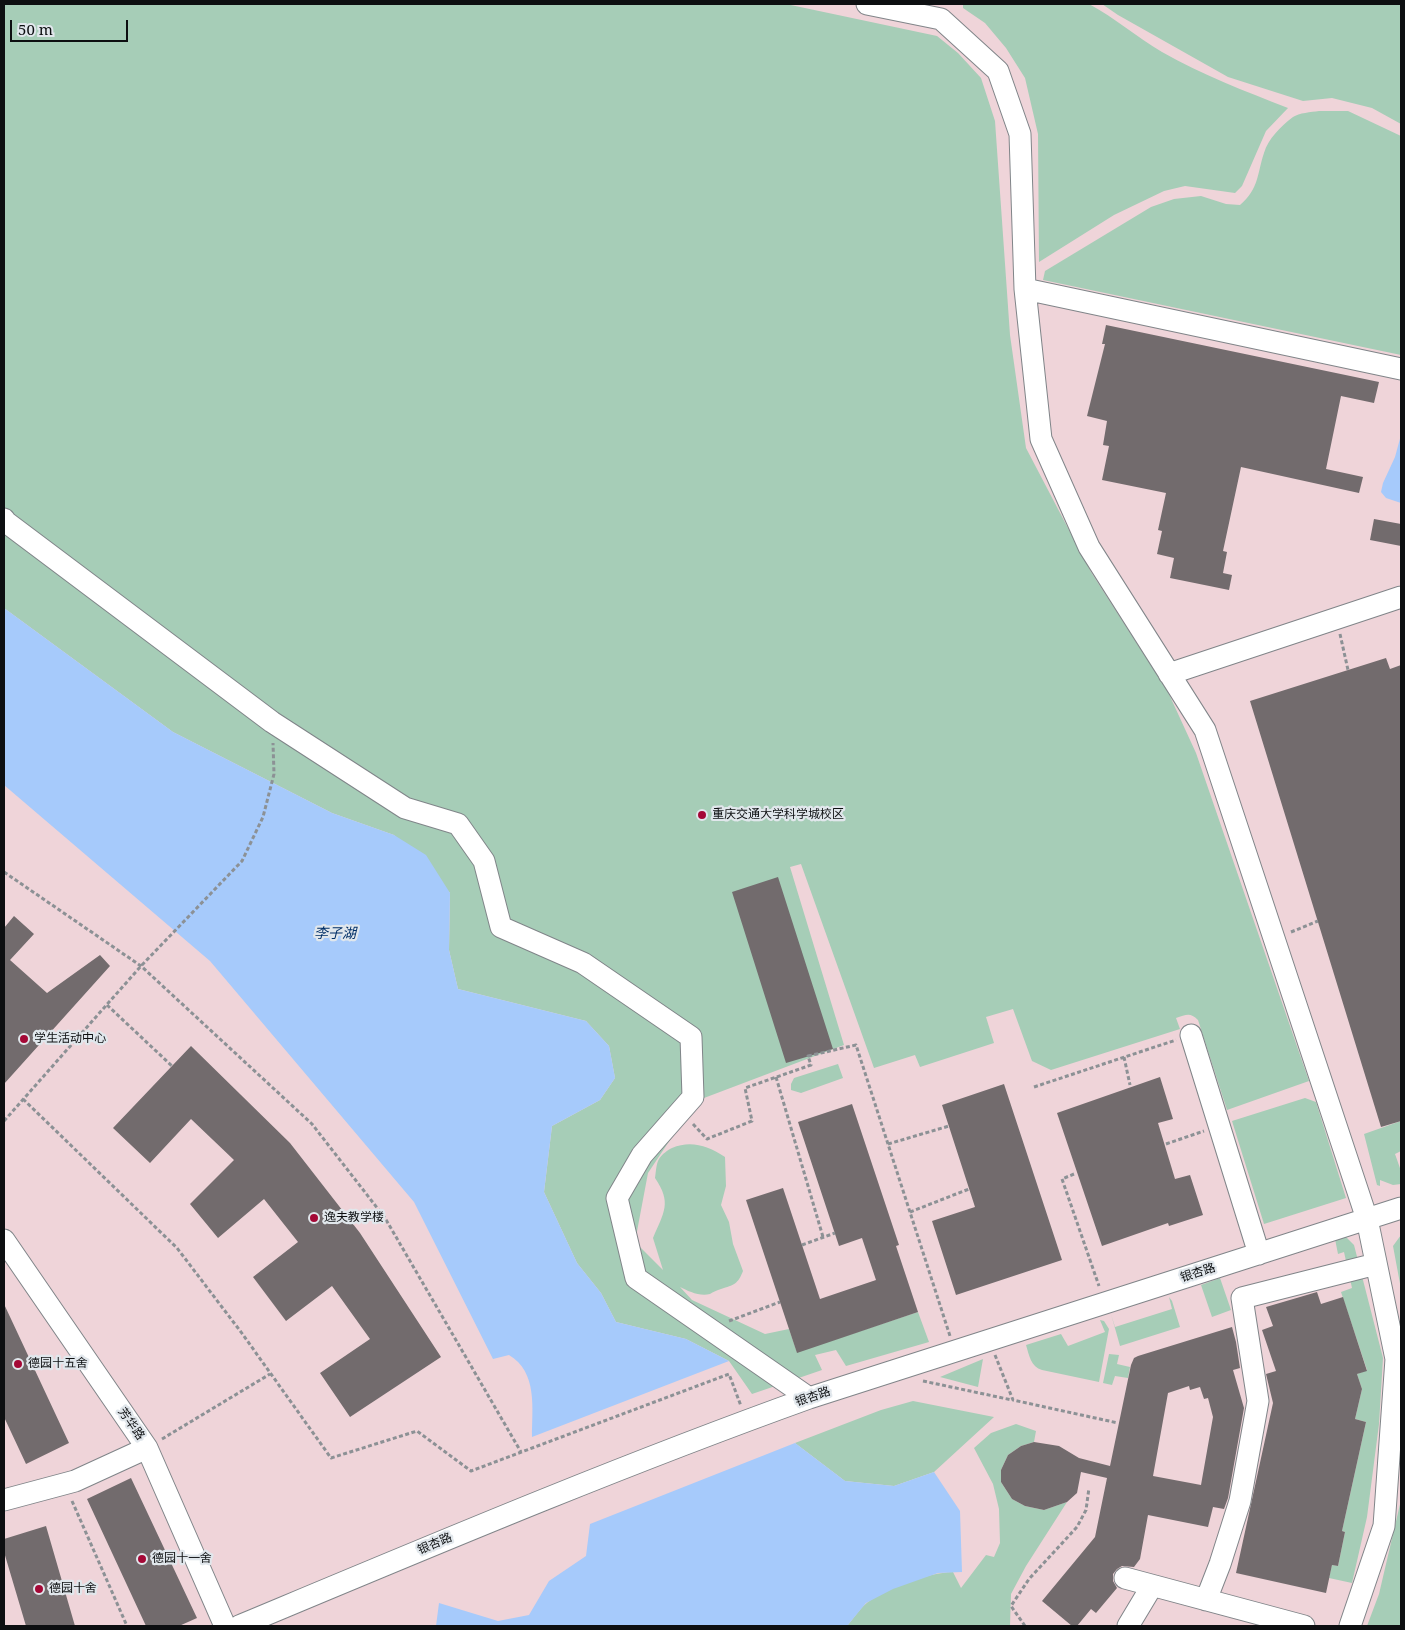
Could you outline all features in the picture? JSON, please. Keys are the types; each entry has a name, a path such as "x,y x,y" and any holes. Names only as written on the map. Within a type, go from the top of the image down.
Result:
{"street":[{"path":"867,4 941,11 998,71 1020,134 1025,289 1042,439 1089,547 1205,730 1367,1219 1396,1359 1384,1526 1350,1626"},
{"path":"1025,289 1401,369"},
{"path":"4,518 6,522 272,722 405,808 458,824 484,861 501,927 583,963 692,1036 693,1097 642,1155 617,1198 636,1278 809,1398"},
{"path":"1169,674 1401,597"},
{"path":"1191,1035 1258,1254"},
{"name":"银杏路","path":"239,1626 484,1524 809,1398 1401,1208"},
{"name":"芳华路","path":"4,1240 147,1448 225,1626"},
{"path":"1206,1600 1220,1564 1240,1501 1258,1401 1242,1298 1376,1264"},
{"path":"4,1500 75,1482 147,1448"},
{"path":"1125,1578 1304,1626"},
{"path":"1128,1626 1152,1586"}],"path":[{"path":"1336,619 1348,670"},
{"path":"4,1121 141,966 242,861 263,817 274,774 272,722"},
{"path":"4,872 141,966 312,1124 385,1218 521,1452"},
{"path":"1274,940 1318,920"},
{"path":"107,1005 172,1066"},
{"path":"1034,1087 1191,1035"},
{"path":"682,1110 707,1139 752,1120 745,1088 811,1065 808,1056 856,1045 955,1351"},
{"path":"1124,1057 1130,1085"},
{"path":"776,1077 823,1237"},
{"path":"23,1099 177,1248 331,1458 417,1431 471,1471 730,1374 746,1421"},
{"path":"888,1144 949,1126"},
{"path":"1166,1144 1219,1126"},
{"path":"1074,1174 1062,1179 1106,1303"},
{"path":"910,1212 969,1189"},
{"path":"802,1245 835,1233"},
{"path":"709,1329 780,1302"},
{"path":"989,1340 1013,1400"},
{"path":"147,1448 270,1374"},
{"path":"915,1380 1118,1424"},
{"path":"64,1484 127,1626"},
{"path":"1025,1626 1011,1606 1028,1579 1077,1527 1086,1510 1090,1488"}],"shaded area":[{"name":"重庆交通大学科学城校区","path":"4,4 1401,4 1401,1626 4,1626"}],"green space":[{"path":"4,4 786,4 937,36 958,53 981,78 995,121 1010,335 1026,448 1091,572 1168,692 1196,753 1309,1081 1227,1110 1198,1020 1188,1015 1176,1018 1180,1029 1051,1070 1032,1061 1013,1009 986,1017 994,1043 920,1067 915,1055 874,1068 801,864 790,867 844,1045 704,1098 674,1134 648,1173 635,1242 663,1270 653,1238 663,1214 665,1201 655,1178 658,1161 662,1155 672,1148 686,1144 706,1147 725,1157 726,1186 721,1205 729,1222 733,1244 743,1271 735,1283 710,1294 698,1294 680,1287 692,1300 765,1334 789,1329 797,1352 918,1312 929,1342 846,1366 836,1350 815,1355 822,1370 752,1394 729,1361 686,1339 616,1322 601,1293 577,1263 544,1192 552,1126 600,1100 615,1078 609,1046 586,1021 458,989 449,950 450,893 394,835 332,813 173,732 4,608"},
{"path":"963,4 1089,4 1177,60 1224,82 1288,108 1266,131 1242,186 1235,193 1185,186 1164,191 1114,215 1039,262 1038,134 1025,78 1006,48 985,23 963,8"},
{"path":"1102,4 1401,4 1401,124 1372,108 1332,98 1303,101 1228,77"},
{"path":"1319,111 1348,111 1401,136 1401,355 1043,280 1045,271 1151,207 1174,199 1201,196 1226,204 1240,205 1254,187 1266,148 1275,133 1293,117"},
{"path":"838,1064 843,1078 801,1093 791,1090 794,1078"},
{"path":"1305,1098 1316,1102 1346,1198 1264,1224 1232,1121"},
{"path":"1401,1121 1401,1151 1395,1154 1401,1171 1401,1184 1393,1185 1380,1180 1380,1186 1377,1185 1364,1134"},
{"path":"1401,1235 1401,1289 1393,1246"},
{"path":"1346,1237 1354,1245 1383,1358 1379,1424 1367,1517 1352,1583 1329,1578 1332,1565 1338,1566 1345,1532 1342,1531 1366,1422 1355,1419 1362,1389 1357,1374 1367,1370 1341,1292 1352,1288 1344,1252 1338,1254 1335,1239"},
{"path":"1220,1278 1231,1310 1212,1317 1201,1285"},
{"path":"1169,1297 1180,1327 1120,1346 1111,1314 1115,1327 1172,1309"},
{"path":"1100,1320 1104,1321 1109,1329 1099,1382 1042,1370 1035,1366 1029,1357 1026,1345 1061,1334 1068,1346 1105,1332"},
{"path":"1109,1354 1119,1355 1117,1364 1130,1367 1128,1378 1115,1376 1112,1385 1103,1383"},
{"path":"983,1359 978,1387 940,1377"},
{"path":"913,1401 994,1417 934,1472 894,1486 845,1481 795,1443 881,1410"},
{"path":"1016,1424 1036,1431 1034,1442 1021,1446 1008,1455 1001,1470 1001,1482 1012,1499 1025,1506 1044,1510 1067,1502 1026,1566 1011,1594 1010,1626 847,1626 865,1604 886,1591 920,1578 953,1572 961,1588 986,1555 994,1557 1000,1543 999,1509 993,1484 974,1448 991,1433"},
{"path":"1401,1500 1401,1626 1367,1626 1379,1594"}],"water":[{"path":"1401,435 1401,503 1386,498 1381,492 1395,457"},
{"name":"李子湖","path":"4,608 173,732 332,813 394,835 426,855 450,893 449,950 458,989 586,1021 609,1046 615,1078 600,1100 552,1126 544,1192 577,1263 601,1293 616,1322 686,1339 729,1361 532,1437 531,1392 525,1371 509,1355 493,1359 414,1202 210,961 4,785"},
{"path":"795,1443 845,1481 894,1486 934,1472 960,1511 962,1572 938,1573 893,1589 866,1603 847,1626 436,1626 439,1603 498,1621 529,1615 549,1581 586,1556 590,1524"}],"building":[{"path":"1106,325 1379,382 1374,403 1341,396 1326,469 1363,477 1359,493 1241,467 1223,551 1227,552 1223,573 1232,575 1229,590 1170,578 1174,558 1157,554 1162,531 1158,530 1166,493 1102,480 1109,446 1103,445 1107,421 1087,416 1105,344 1102,344"},
{"path":"1374,519 1401,524 1401,546 1370,540"},
{"path":"1386,658 1390,669 1401,665 1401,1121 1381,1127 1250,701"},
{"path":"778,877 833,1049 786,1063 732,892"},
{"name":"学生活动中心","path":"14,916 34,934 10,960 47,993 100,955 110,966 4,1084 4,928"},
{"name":"逸夫教学楼","path":"191,1046 290,1143 360,1233 441,1357 350,1417 320,1373 370,1339 332,1286 286,1321 253,1277 298,1242 264,1199 218,1238 190,1204 234,1160 191,1119 150,1163 113,1128"},
{"path":"1160,1077 1173,1119 1158,1123 1175,1179 1190,1175 1203,1215 1169,1226 1168,1223 1102,1246 1057,1113"},
{"path":"1004,1084 1062,1260 956,1295 932,1221 975,1207 942,1105"},
{"path":"852,1104 899,1245 896,1246 918,1312 797,1353 746,1200 783,1188 820,1299 876,1280 862,1238 839,1246 798,1122"},
{"path":"1317,1292 1321,1304 1343,1297 1367,1371 1357,1374 1362,1389 1355,1419 1366,1422 1342,1531 1345,1532 1338,1566 1332,1565 1326,1593 1236,1573 1273,1403 1266,1374 1276,1371 1262,1330 1273,1326 1266,1307"},
{"name":"德园十五舍","path":"4,1304 69,1443 26,1464 4,1417"},
{"path":"1232,1327 1240,1368 1233,1370 1244,1408 1228,1498 1224,1509 1213,1507 1208,1527 1148,1515 1140,1559 1134,1567 1122,1566 1117,1569 1113,1574 1113,1581 1117,1588 1096,1613 1091,1609 1077,1626 1072,1626 1042,1601 1095,1537 1107,1478 1081,1472 1077,1493 1067,1502 1044,1510 1025,1506 1012,1499 1001,1482 1001,1470 1008,1455 1021,1446 1034,1442 1059,1446 1079,1458 1110,1466 1131,1365 1134,1358","holes":["1189,1386 1190,1390 1200,1387 1204,1399 1208,1398 1213,1417 1201,1485 1153,1476 1168,1393"]},
{"name":"德园十一舍","path":"131,1478 197,1618 179,1626 146,1626 87,1499"},
{"name":"德园十舍","path":"46,1526 75,1626 26,1626 4,1552 4,1539"}],"place":[{"name":"重庆交通大学科学城校区","path":"702,815"},
{"name":"学生活动中心","path":"24,1039"},
{"name":"逸夫教学楼","path":"314,1218"},
{"name":"德园十五舍","path":"18,1364"},
{"name":"德园十一舍","path":"142,1559"},
{"name":"德园十舍","path":"39,1589"}]}
